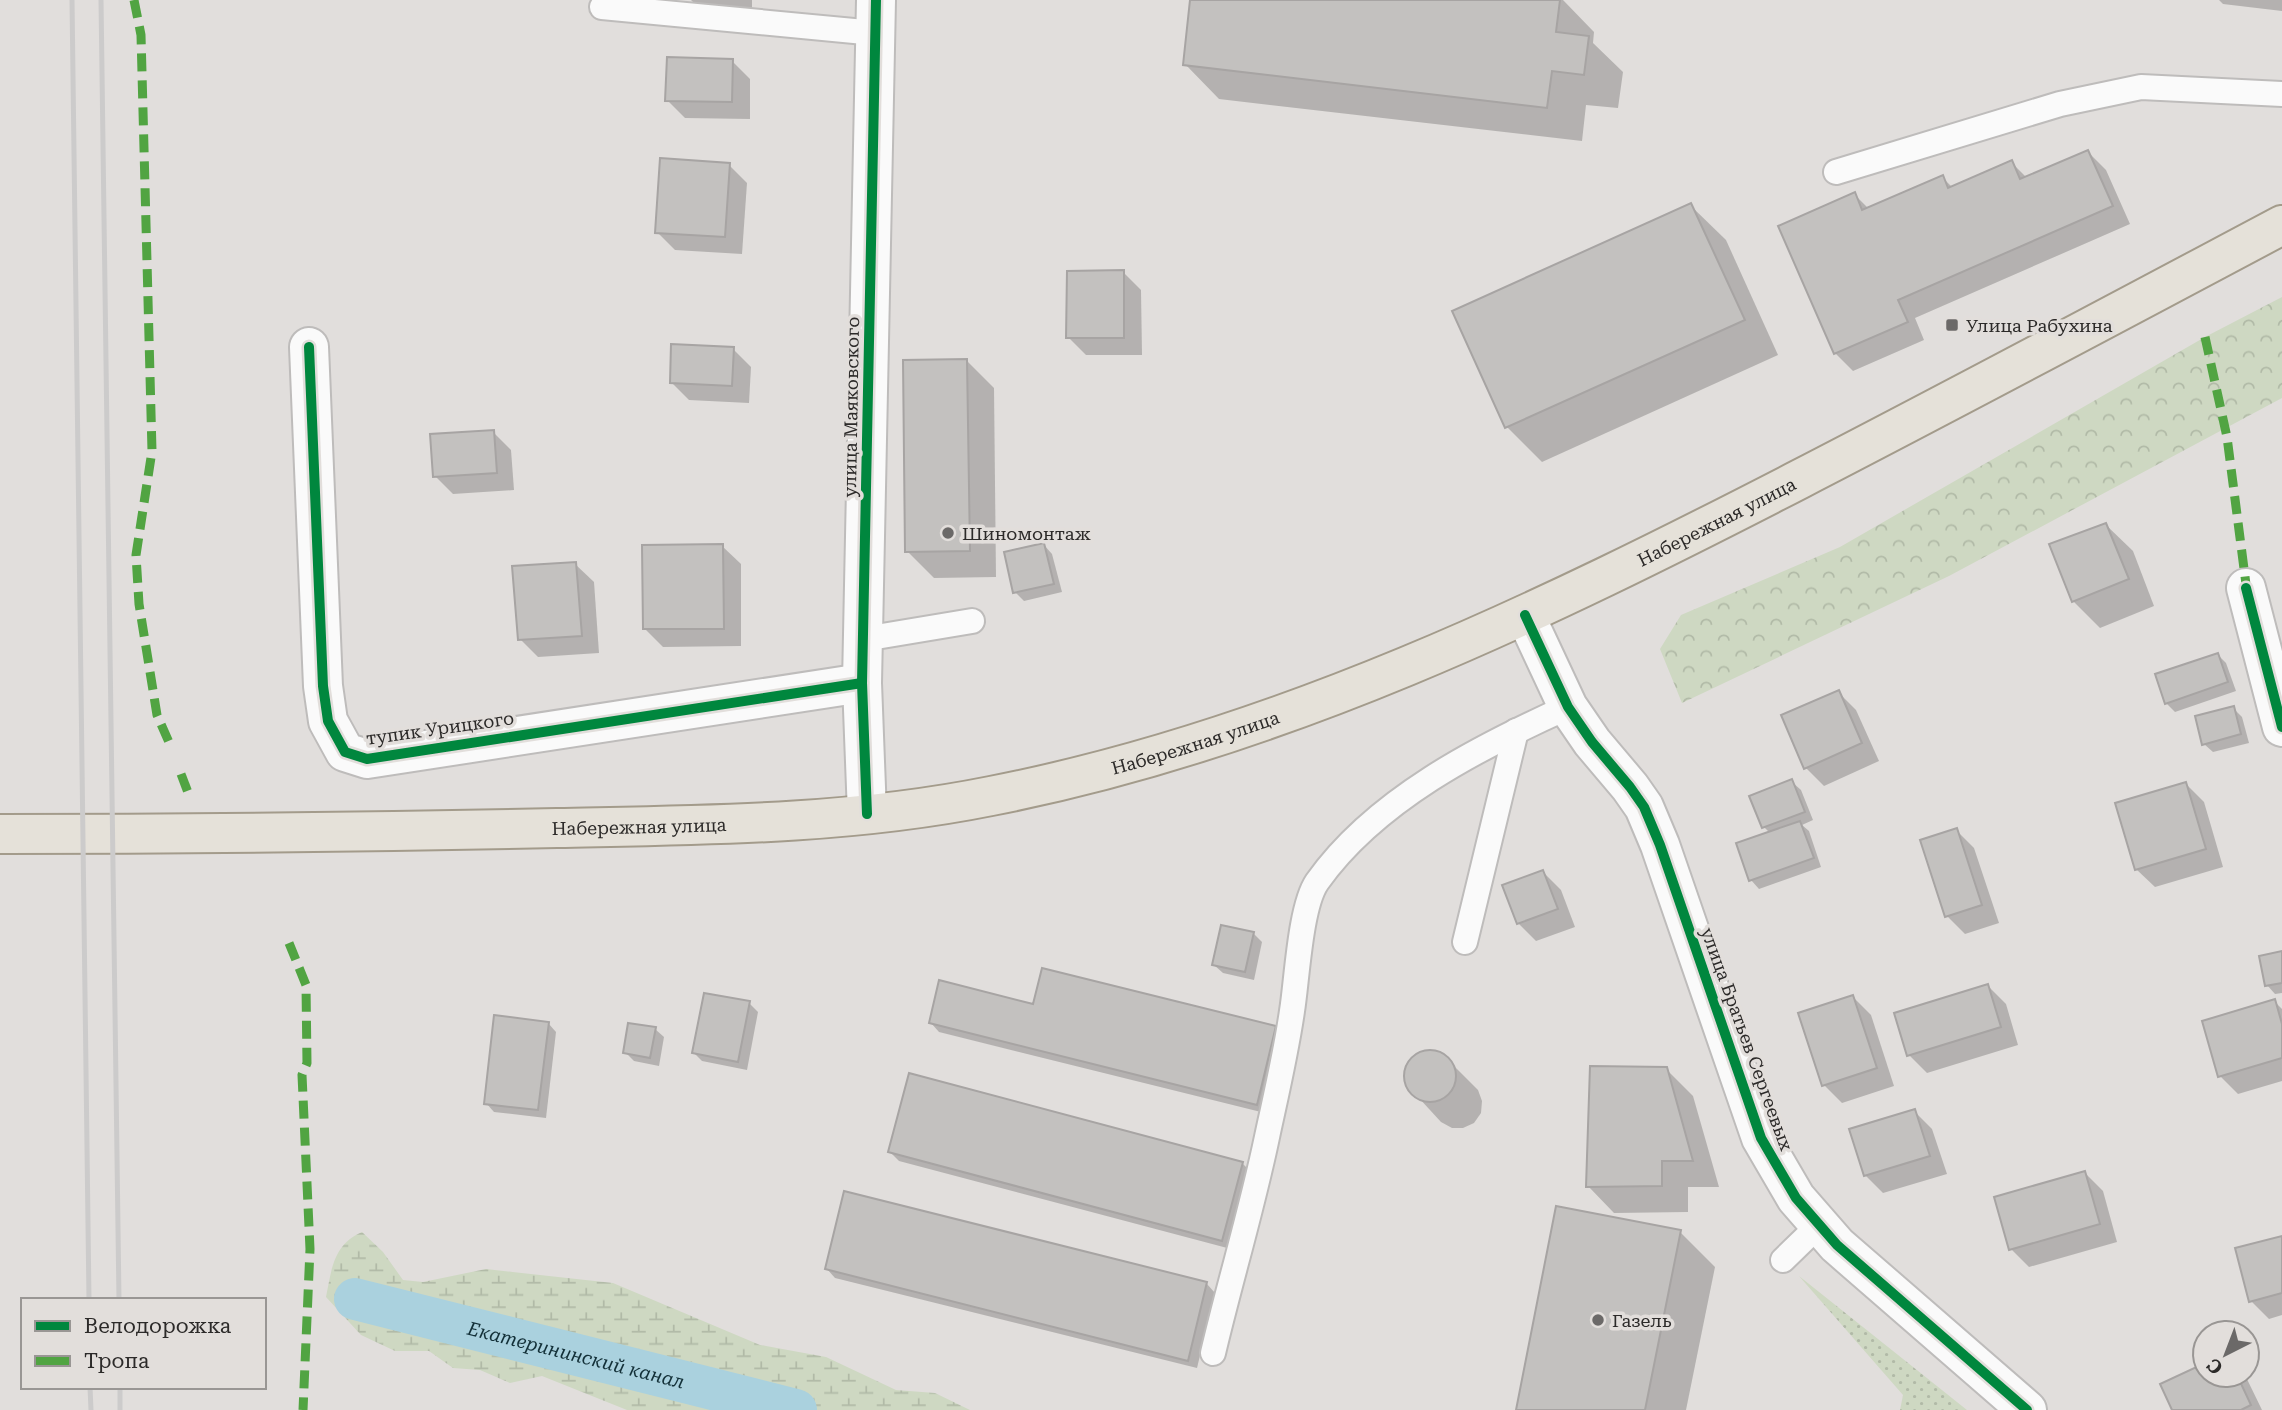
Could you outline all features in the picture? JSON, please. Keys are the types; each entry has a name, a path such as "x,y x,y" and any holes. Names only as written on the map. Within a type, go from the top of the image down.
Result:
{"main road":[{"name":"Набережная улица","path":"0,834 745,826 867,814 1024,789 1126,766 1211,741 1447,650 1525,615 1686,538 2001,376 2282,225"}],"street":[{"name":"улица Маяковского","path":"867,814 862,683 876,16"},
{"name":"тупик Урицкого","path":"309,347 323,686 328,721 345,752 367,759 862,683"},
{"path":"2246,588 2282,727"},
{"name":"улица Братьев Сергеевых","path":"1525,615 1568,707 1644,807 1660,845 1761,1138 1796,1198 1819,1225 1913,1314 2027,1410"}],"lane":[{"path":"602,7 876,16"},
{"path":"1836,172 2060,104 2141,88 2282,94"},
{"path":"864,639 972,621"},
{"path":"1213,1353 1267,1139 1292,1012 1299,943 1315,884 1342,853 1410,794 1476,751 1568,707"},
{"path":"1465,943 1516,731"},
{"path":"1783,1260 1819,1225"}],"green space":[{"path":"2282,297 2282,398 1949,576 1682,703 1660,649 1681,615 1840,547 2205,337"},
{"path":"362,1232 383,1252 403,1280 423,1282 486,1269 613,1283 760,1345 826,1357 896,1390 935,1393 970,1410 627,1410 542,1376 510,1383 480,1370 453,1368 429,1351 395,1351 361,1335 326,1297 335,1258 352,1237"},
{"path":"1799,1276 1967,1410 1900,1410 1903,1395"}],"building":[{"path":"1190,0 1560,0 1556,32 1589,36 1584,75 1552,71 1547,108 1183,65"},
{"path":"667,57 733,59 732,102 665,101"},
{"path":"2088,150 2113,206 1898,300 1908,322 1834,354 1778,226 1855,192 1862,210 1943,175 1948,188 2012,160 2020,179"},
{"path":"660,158 730,163 725,237 655,233"},
{"path":"1691,203 1745,320 1505,428 1452,311"},
{"path":"1124,270 1124,338 1066,338 1067,271"},
{"path":"671,344 734,347 732,386 670,383"},
{"path":"967,359 970,551 905,552 903,360"},
{"path":"494,430 497,473 433,477 430,434"},
{"path":"2106,523 2129,579 2072,602 2049,544"},
{"path":"1044,543 1054,584 1013,593 1004,552"},
{"path":"723,544 724,629 643,629 642,545"},
{"path":"576,562 582,636 518,640 512,566"},
{"path":"2218,653 2228,682 2165,704 2155,674"},
{"path":"1839,690 1862,743 1804,769 1781,715"},
{"path":"2234,706 2241,734 2202,745 2195,716"},
{"path":"1792,779 1805,812 1762,828 1749,796"},
{"path":"2186,782 2206,849 2135,870 2115,803"},
{"path":"1800,821 1814,858 1749,881 1736,843"},
{"path":"1957,828 1982,905 1945,917 1920,840"},
{"path":"1543,870 1558,909 1517,924 1502,885"},
{"path":"1221,925 1254,932 1245,972 1212,965"},
{"path":"2282,951 2282,983 2265,986 2259,956"},
{"path":"1042,968 1276,1026 1257,1105 929,1023 939,980 1033,1004"},
{"path":"1988,984 2001,1027 1907,1056 1894,1013"},
{"path":"704,993 750,1001 738,1062 692,1053"},
{"path":"1853,995 1877,1068 1822,1086 1798,1013"},
{"path":"2275,999 2282,1024 2282,1058 2218,1077 2202,1021"},
{"path":"494,1015 549,1022 538,1110 484,1104"},
{"path":"628,1023 656,1027 650,1058 623,1053"},
{"path":"1430,1050 1440,1052 1448,1058 1454,1066 1454,1086 1448,1094 1440,1100 1430,1102 1420,1100 1412,1094 1406,1086 1404,1076 1406,1066 1412,1058 1420,1052"},
{"path":"1590,1066 1667,1067 1693,1161 1662,1161 1662,1186 1586,1187"},
{"path":"909,1073 1243,1162 1222,1241 888,1152"},
{"path":"1915,1109 1930,1156 1864,1176 1849,1129"},
{"path":"2085,1171 2100,1224 2009,1250 1994,1197"},
{"path":"844,1191 1207,1282 1188,1361 825,1269"},
{"name":"Газель","path":"1556,1206 1681,1230 1645,1410 1516,1410"},
{"path":"2282,1236 2282,1293 2249,1302 2235,1248"},
{"path":"2191,1370 2191,1389 2244,1389 2251,1405 2241,1410 2172,1410 2160,1384"}],"waterway":[{"name":"Екатерининский канал","path":"355,1299 796,1410"}],"railway":[{"path":"72,0 89,1298"},
{"path":"101,0 119,1298"},
{"path":"90,1389 91,1410"},
{"path":"120,1389 120,1410"}],"marked path":[{"path":"134,0 141,35 152,451 136,555 139,604 157,715 172,749"},
{"path":"2205,337 2227,437 2247,592"},
{"path":"181,774 189,795"},
{"path":"289,943 306,985 307,1063 302,1075 310,1249 303,1410"}],"cycle path":[{"path":"867,814 862,683 876,0"},
{"path":"309,347 323,686 328,721 345,752 367,759 862,683"},
{"path":"2246,588 2282,727"},
{"path":"1525,615 1568,707 1644,807 1660,845 1761,1138 1796,1198 1837,1245 2027,1410"}],"place":[{"name":"Улица Рабухина","path":"1952,325"},
{"name":"Шиномонтаж","path":"948,533"},
{"name":"Газель","path":"1598,1320"}]}
